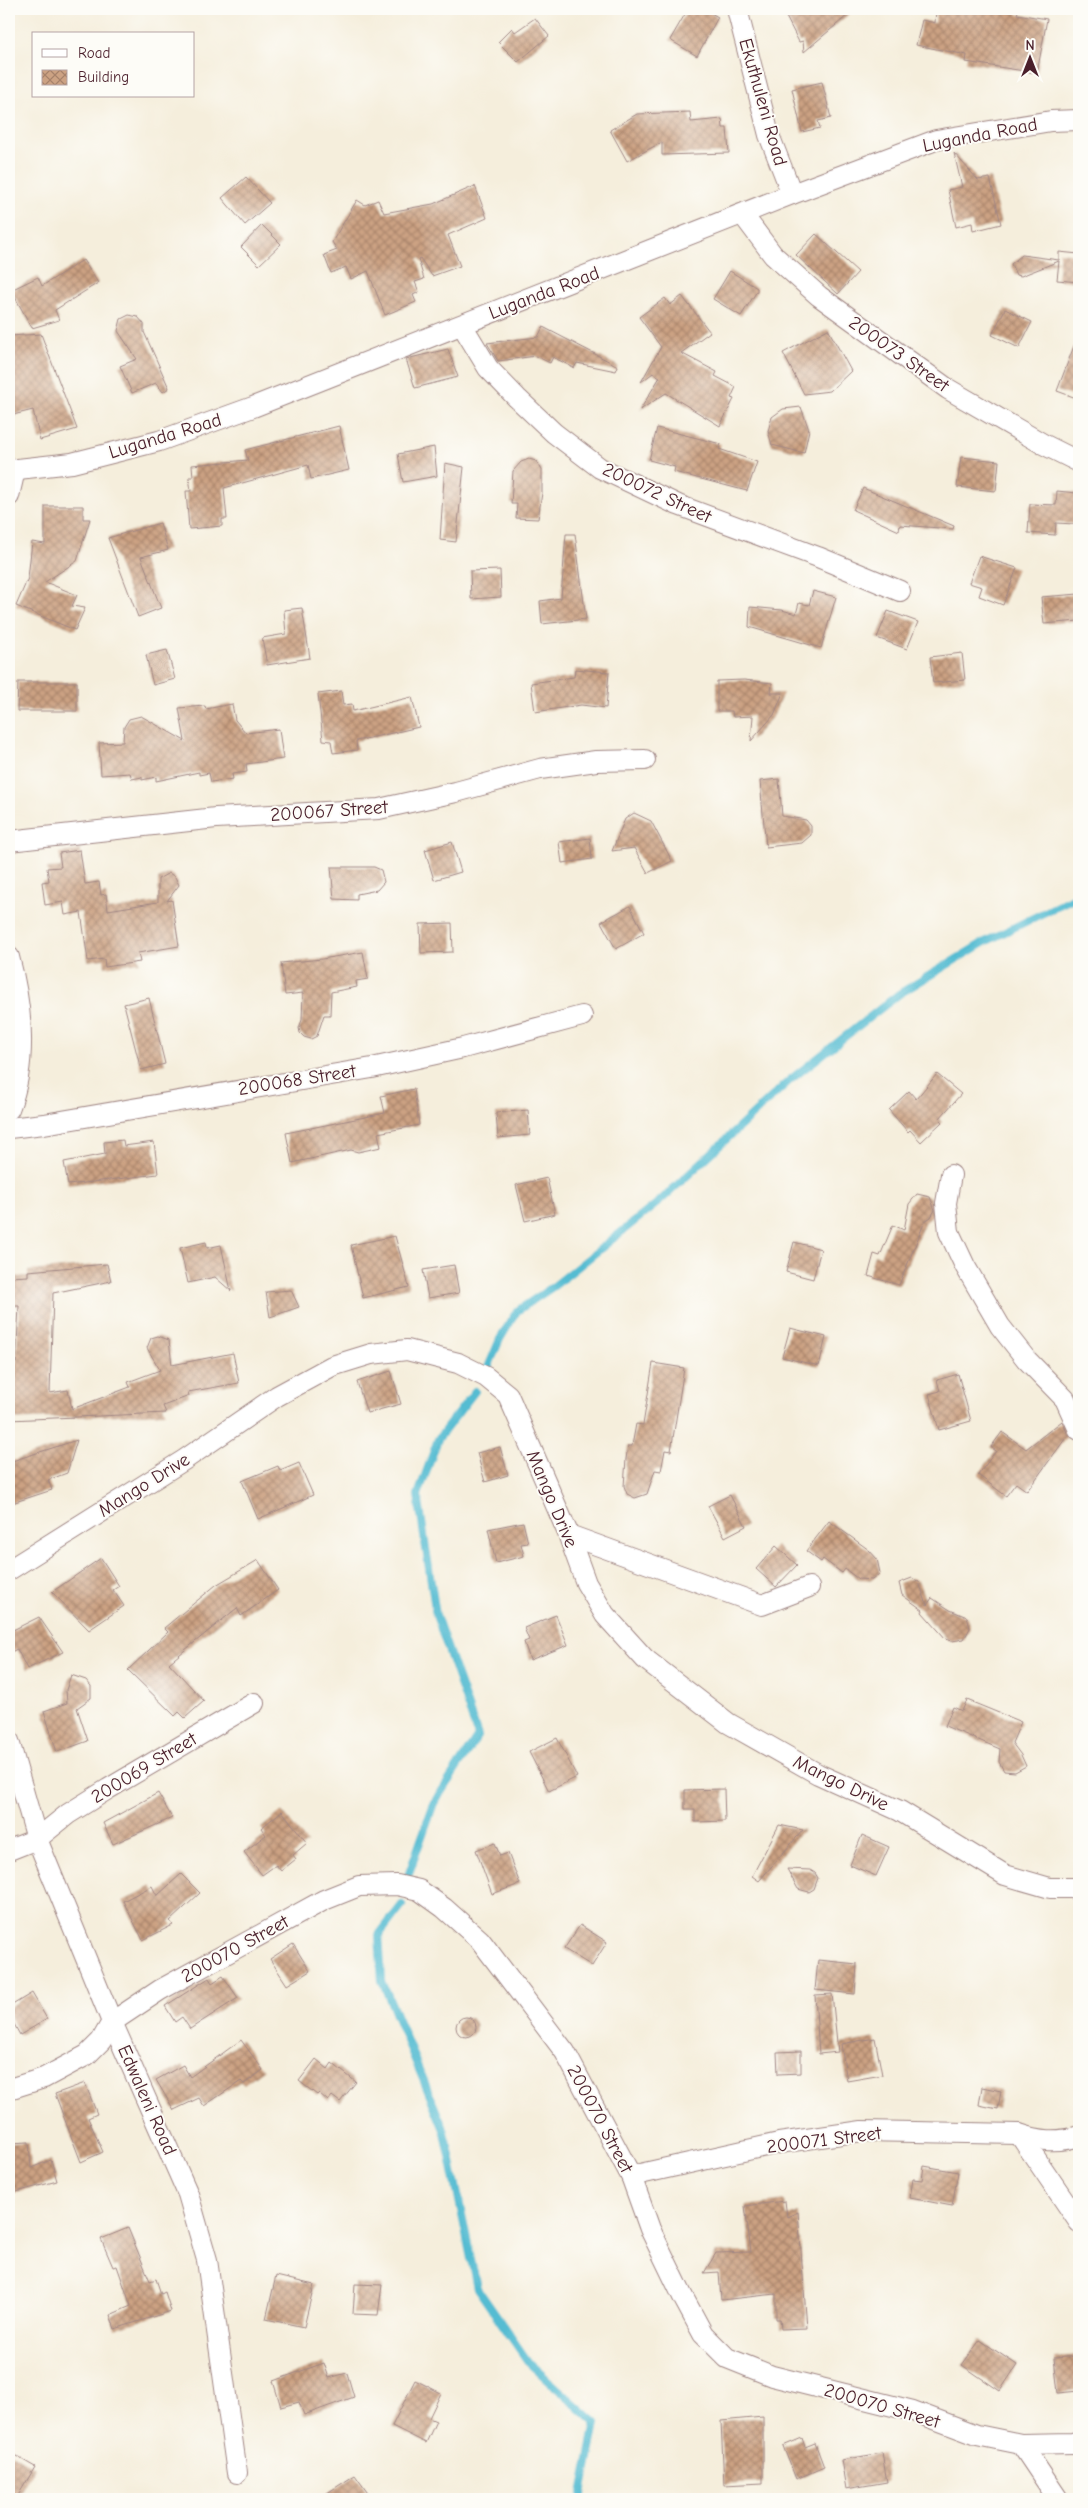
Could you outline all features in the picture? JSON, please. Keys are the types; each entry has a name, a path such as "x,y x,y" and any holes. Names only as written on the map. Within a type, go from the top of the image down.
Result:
{"street":[{"name":"Ekuthuleni Road","path":"737,9 769,135 792,194"},
{"name":"Luganda Road","path":"12,470 72,463 159,441 253,407 792,194 936,140 1051,121 1079,120"},
{"name":"200073 Street","path":"742,215 773,255 819,296 873,336 948,389 1043,444 1079,462"},
{"name":"200072 Street","path":"462,325 488,368 511,392 554,433 600,468 678,506 818,557 900,591"},
{"path":"9,496 12,470"},
{"name":"200067 Street","path":"9,841 216,818 379,810 456,792 540,769 596,761 644,760"},
{"path":"9,957 18,991 21,1048 14,1095 9,1109"},
{"name":"200068 Street","path":"9,1128 44,1124 372,1068 463,1048 582,1016"},
{"path":"951,1175 946,1203 949,1232 965,1266 1000,1326 1032,1365 1065,1399 1079,1430"},
{"name":"Mango Drive","path":"9,1570 184,1460 284,1392 332,1366 371,1354 407,1350 458,1363 486,1377 508,1395 569,1534 586,1583 605,1615 645,1659 728,1723 818,1774 900,1811 1005,1875 1050,1888 1079,1888"},
{"path":"569,1534 762,1605 809,1587"},
{"name":"200069 Street","path":"9,1850 37,1838 68,1814 100,1794 254,1703"},
{"name":"Edwaleni Road","path":"9,1741 37,1838 112,2022 188,2194 207,2260 237,2472"},
{"name":"200070 Street","path":"112,2022 160,1990 324,1900 359,1886 397,1885 419,1890 444,1908 480,1940 514,1982 565,2052 630,2176 650,2229 683,2297 703,2334 727,2358 772,2376 913,2411 977,2436 1022,2444 1073,2443 1079,2441"},
{"path":"9,2089 44,2078 87,2055 101,2041 112,2022"},
{"name":"200071 Street","path":"630,2176 779,2143 862,2131 1019,2134 1040,2141 1064,2140 1079,2136"},
{"path":"1019,2134 1079,2222"},
{"path":"1022,2444 1058,2499"}],"building":[{"path":"688,9 704,9 718,17 697,56 670,40"},
{"path":"782,9 855,9 804,52 803,41 799,42"},
{"path":"936,9 1019,9 1017,14 1047,19 1037,73 966,62 967,55 916,45 922,20 935,23"},
{"path":"535,18 549,36 518,62 498,42 512,28 515,32"},
{"path":"822,82 831,118 818,121 820,128 802,132 792,89"},
{"path":"690,112 691,122 722,119 723,128 727,128 729,153 662,155 662,142 627,161 610,130 637,114"},
{"path":"954,153 978,180 990,178 1001,224 973,231 972,223 956,227 948,190 962,187"},
{"path":"246,177 270,203 245,225 222,198"},
{"path":"475,186 487,218 448,235 460,266 432,276 420,258 418,259 424,279 415,282 419,292 413,295 416,302 385,315 368,271 351,279 346,267 331,273 324,255 337,250 332,242 357,200 365,205 378,200 384,213 433,204"},
{"path":"262,225 281,244 259,265 241,247"},
{"path":"816,234 858,272 838,294 796,255"},
{"path":"1059,252 1079,254 1079,282 1057,280 1059,261 1021,276 1016,275 1011,264 1022,255 1059,260"},
{"path":"83,260 98,283 55,310 59,320 32,328 11,290 38,277 42,286"},
{"path":"730,271 757,288 741,316 713,299"},
{"path":"682,296 710,332 681,353 717,372 715,376 736,387 731,398 734,399 720,426 666,393 640,410 660,377 653,373 641,382 661,347 639,317 665,298 670,305"},
{"path":"1005,309 1032,322 1019,348 992,335"},
{"path":"129,315 138,317 144,324 144,332 169,388 163,392 156,383 132,393 120,366 137,359 118,331 121,319"},
{"path":"543,327 618,366 616,371 577,363 574,368 553,357 550,363 536,356 498,361 487,343 538,337"},
{"path":"828,329 851,371 830,391 804,394 783,353"},
{"path":"41,334 77,429 40,440 33,410 9,416 9,336"},
{"path":"1077,338 1079,338 1079,399 1057,391"},
{"path":"448,349 458,377 415,388 406,359"},
{"path":"801,407 809,430 804,453 772,445 768,431 772,417 783,409"},
{"path":"339,426 349,470 311,479 308,465 224,488 227,519 222,519 222,526 189,529 186,491 191,491 189,477 193,477 192,465 248,460 245,450"},
{"path":"657,428 721,444 719,449 757,462 747,491 674,472 675,467 649,460"},
{"path":"434,447 437,476 403,482 398,454"},
{"path":"961,457 999,461 996,491 957,487"},
{"path":"529,459 536,461 542,470 542,493 538,519 516,518 517,504 511,504 513,471 521,462"},
{"path":"445,463 464,467 456,542 440,540"},
{"path":"863,488 954,526 953,529 900,525 899,531 853,510"},
{"path":"1057,491 1077,493 1075,524 1056,523 1055,535 1028,533 1030,504 1056,505"},
{"path":"45,506 83,506 83,519 90,519 77,561 45,582 77,595 72,606 85,608 75,630 16,606 28,578 32,542 45,544"},
{"path":"160,523 168,550 141,557 161,608 138,617 108,538"},
{"path":"566,534 575,534 586,619 542,624 540,601 561,598"},
{"path":"979,556 1017,568 1003,605 979,596 982,587 969,583"},
{"path":"500,570 501,597 471,599 470,571"},
{"path":"813,591 836,597 821,648 749,627 750,607 782,610 796,614 799,603 809,605"},
{"path":"1079,594 1079,621 1044,624 1041,597"},
{"path":"302,608 310,658 267,665 262,638 286,634 284,610"},
{"path":"888,611 918,622 907,649 877,638"},
{"path":"167,650 175,679 153,685 146,655"},
{"path":"962,653 965,680 933,683 930,657"},
{"path":"575,669 609,672 606,708 581,705 535,712 531,683 574,677"},
{"path":"744,680 772,683 771,693 783,693 774,715 751,741 753,716 733,717 732,711 717,711 717,681"},
{"path":"18,682 77,682 77,711 17,711"},
{"path":"341,691 343,705 352,704 353,711 412,697 419,727 356,741 357,750 333,753 331,741 323,740 318,694"},
{"path":"232,704 235,720 246,733 279,729 283,759 246,764 247,772 232,774 233,779 211,782 209,773 199,775 199,772 156,781 156,777 142,780 142,777 132,779 130,773 101,775 99,743 123,742 124,727 129,719 141,716 185,741 179,708 205,706 206,709"},
{"path":"779,779 782,816 806,820 811,826 811,835 802,843 766,847 760,781"},
{"path":"634,813 651,821 672,861 648,873 634,848 612,851 625,819"},
{"path":"590,838 592,859 562,863 559,842"},
{"path":"452,842 461,872 434,880 425,850"},
{"path":"80,850 85,884 99,882 101,895 106,894 108,910 158,902 158,879 169,873 175,877 179,885 167,901 172,900 179,946 138,953 140,962 105,967 104,959 88,961 81,912 65,915 63,902 45,905 42,882 49,881 47,868 61,867 59,853"},
{"path":"331,867 374,867 381,870 384,882 377,890 357,894 357,900 334,899"},
{"path":"630,906 644,933 616,949 601,922"},
{"path":"452,923 453,952 421,953 420,924"},
{"path":"363,952 368,979 356,981 357,987 331,992 330,1015 324,1015 317,1036 311,1039 304,1037 300,1033 299,1028 302,1020 303,993 285,995 281,963"},
{"path":"149,998 165,1064 141,1070 124,1004"},
{"path":"937,1074 961,1094 939,1119 942,1122 921,1142 910,1130 908,1132 889,1110 909,1091 916,1099"},
{"path":"414,1089 419,1125 378,1133 381,1147 358,1152 351,1150 292,1163 286,1133 385,1113 381,1096"},
{"path":"528,1110 530,1135 498,1138 496,1113"},
{"path":"123,1140 124,1146 154,1142 158,1174 68,1185 64,1162 105,1154 104,1142"},
{"path":"547,1178 555,1214 525,1221 516,1185"},
{"path":"917,1194 930,1197 935,1210 931,1217 925,1221 899,1285 868,1276 874,1254 880,1256 893,1225 904,1230 909,1204"},
{"path":"395,1236 409,1287 363,1298 351,1245"},
{"path":"206,1242 207,1248 221,1245 231,1291 215,1277 188,1283 180,1248"},
{"path":"794,1242 821,1249 813,1279 786,1272"},
{"path":"107,1264 111,1281 53,1293 50,1393 68,1390 72,1409 130,1387 128,1382 160,1370 147,1348 151,1338 158,1336 169,1340 172,1365 233,1353 239,1383 188,1392 189,1396 163,1406 166,1413 9,1420 9,1363 16,1363 19,1306 13,1306 10,1277 28,1276 28,1271"},
{"path":"454,1265 459,1293 428,1298 423,1270"},
{"path":"291,1290 299,1307 270,1317 266,1292"},
{"path":"790,1328 826,1337 819,1366 782,1357"},
{"path":"653,1363 684,1368 671,1451 665,1450 661,1471 655,1470 647,1494 635,1498 627,1494 624,1486 626,1459 628,1446 632,1446 636,1424 643,1425"},
{"path":"391,1371 401,1404 367,1413 357,1382"},
{"path":"958,1374 971,1421 939,1430 929,1394 940,1391 937,1380"},
{"path":"1062,1421 1068,1435 1027,1491 1016,1483 1006,1496 978,1475 996,1451 991,1447 1002,1432 1026,1449"},
{"path":"77,1440 67,1473 48,1480 52,1490 9,1504 9,1462"},
{"path":"500,1447 508,1475 485,1482 477,1453"},
{"path":"299,1463 313,1495 258,1519 242,1481 278,1466 280,1471"},
{"path":"730,1495 746,1526 725,1537 708,1506"},
{"path":"829,1521 869,1550 877,1559 880,1573 872,1580 858,1579 845,1569 842,1573 823,1559 821,1562 806,1551"},
{"path":"523,1522 528,1543 521,1544 524,1556 496,1563 488,1529"},
{"path":"776,1546 797,1565 776,1587 756,1569"},
{"path":"101,1558 119,1586 113,1590 124,1606 89,1630 52,1592"},
{"path":"258,1560 278,1590 241,1616 237,1608 169,1663 204,1701 185,1718 179,1712 175,1716 128,1670 168,1632 164,1628 216,1585"},
{"path":"912,1578 919,1582 927,1605 932,1598 950,1610 967,1617 970,1628 964,1639 952,1641 946,1639 922,1612 923,1610 902,1595 899,1583"},
{"path":"556,1615 568,1645 530,1660 524,1642 529,1640 524,1628"},
{"path":"39,1617 63,1652 27,1669 17,1649 9,1653 9,1632"},
{"path":"71,1675 86,1680 91,1686 91,1698 77,1708 88,1741 57,1752 44,1711 67,1703 66,1690"},
{"path":"967,1700 1021,1722 1012,1743 1026,1766 1015,1772 1004,1771 999,1762 1000,1749 945,1726 953,1707 962,1711"},
{"path":"557,1738 577,1777 549,1791 529,1752"},
{"path":"724,1789 725,1821 695,1822 695,1809 685,1809 685,1790"},
{"path":"158,1793 172,1818 113,1844 103,1823"},
{"path":"282,1811 307,1843 293,1855 296,1859 281,1871 276,1865 262,1875 244,1852 266,1835 261,1828"},
{"path":"779,1825 803,1830 759,1881 752,1876"},
{"path":"862,1835 889,1847 876,1876 850,1865"},
{"path":"495,1843 500,1856 508,1853 520,1884 492,1894 476,1850"},
{"path":"787,1869 810,1870 815,1873 818,1878 814,1889 809,1892 798,1889"},
{"path":"181,1874 200,1893 170,1921 173,1925 143,1940 123,1901 152,1886 157,1896"},
{"path":"580,1925 607,1942 592,1966 564,1949"},
{"path":"293,1944 310,1971 287,1985 270,1959"},
{"path":"818,1960 857,1964 855,1994 815,1990"},
{"path":"223,1976 238,1998 190,2029 182,2017 175,2022 165,2006 209,1978 212,1983"},
{"path":"32,1993 47,2019 20,2035 9,2015 9,2007"},
{"path":"832,1994 838,2052 819,2054 815,1995"},
{"path":"462,2017 470,2017 476,2023 476,2031 470,2037 462,2037 456,2031 456,2023"},
{"path":"875,2038 882,2075 847,2081 841,2044"},
{"path":"241,2040 263,2070 244,2084 241,2081 204,2106 199,2098 174,2110 156,2080 183,2065 190,2077"},
{"path":"801,2051 801,2073 778,2074 777,2052"},
{"path":"316,2059 328,2069 332,2063 356,2082 340,2102 332,2096 328,2101 299,2081"},
{"path":"85,2083 97,2114 88,2118 103,2152 81,2162 55,2094"},
{"path":"982,2087 1001,2091 998,2109 979,2105"},
{"path":"29,2142 31,2168 51,2160 57,2181 9,2194 9,2143"},
{"path":"924,2166 958,2172 952,2206 910,2198 913,2179 922,2180"},
{"path":"785,2201 787,2217 798,2212 807,2328 781,2329 780,2319 776,2319 776,2294 721,2300 719,2272 704,2273 716,2253 751,2252 745,2206"},
{"path":"128,2228 150,2281 156,2279 161,2294 165,2292 171,2311 115,2329 110,2315 131,2306 117,2266 113,2267 101,2239"},
{"path":"276,2276 314,2285 304,2327 266,2319"},
{"path":"355,2284 382,2285 378,2315 353,2314"},
{"path":"980,2340 1017,2365 1000,2391 962,2365"},
{"path":"1079,2356 1079,2391 1058,2393 1054,2358"},
{"path":"324,2363 329,2378 347,2373 354,2397 304,2415 299,2402 281,2407 273,2381"},
{"path":"415,2380 441,2393 429,2418 436,2421 426,2443 392,2426"},
{"path":"763,2417 763,2483 724,2485 721,2421"},
{"path":"802,2438 805,2447 815,2443 824,2467 796,2479 783,2446"},
{"path":"9,2452 35,2467 16,2499 9,2499"},
{"path":"882,2453 887,2482 846,2489 841,2460"},
{"path":"355,2475 372,2499 318,2499"}],"waterway":[{"path":"487,1370 500,1339 517,1311 554,1286 660,1201 790,1080 899,994 983,943 1079,895"},
{"path":"408,1876 434,1803 478,1736 436,1615 418,1495 438,1439 475,1391"},
{"path":"402,1905 379,1935 382,1981 445,2132 477,2288 529,2363 596,2423 581,2499"}]}
